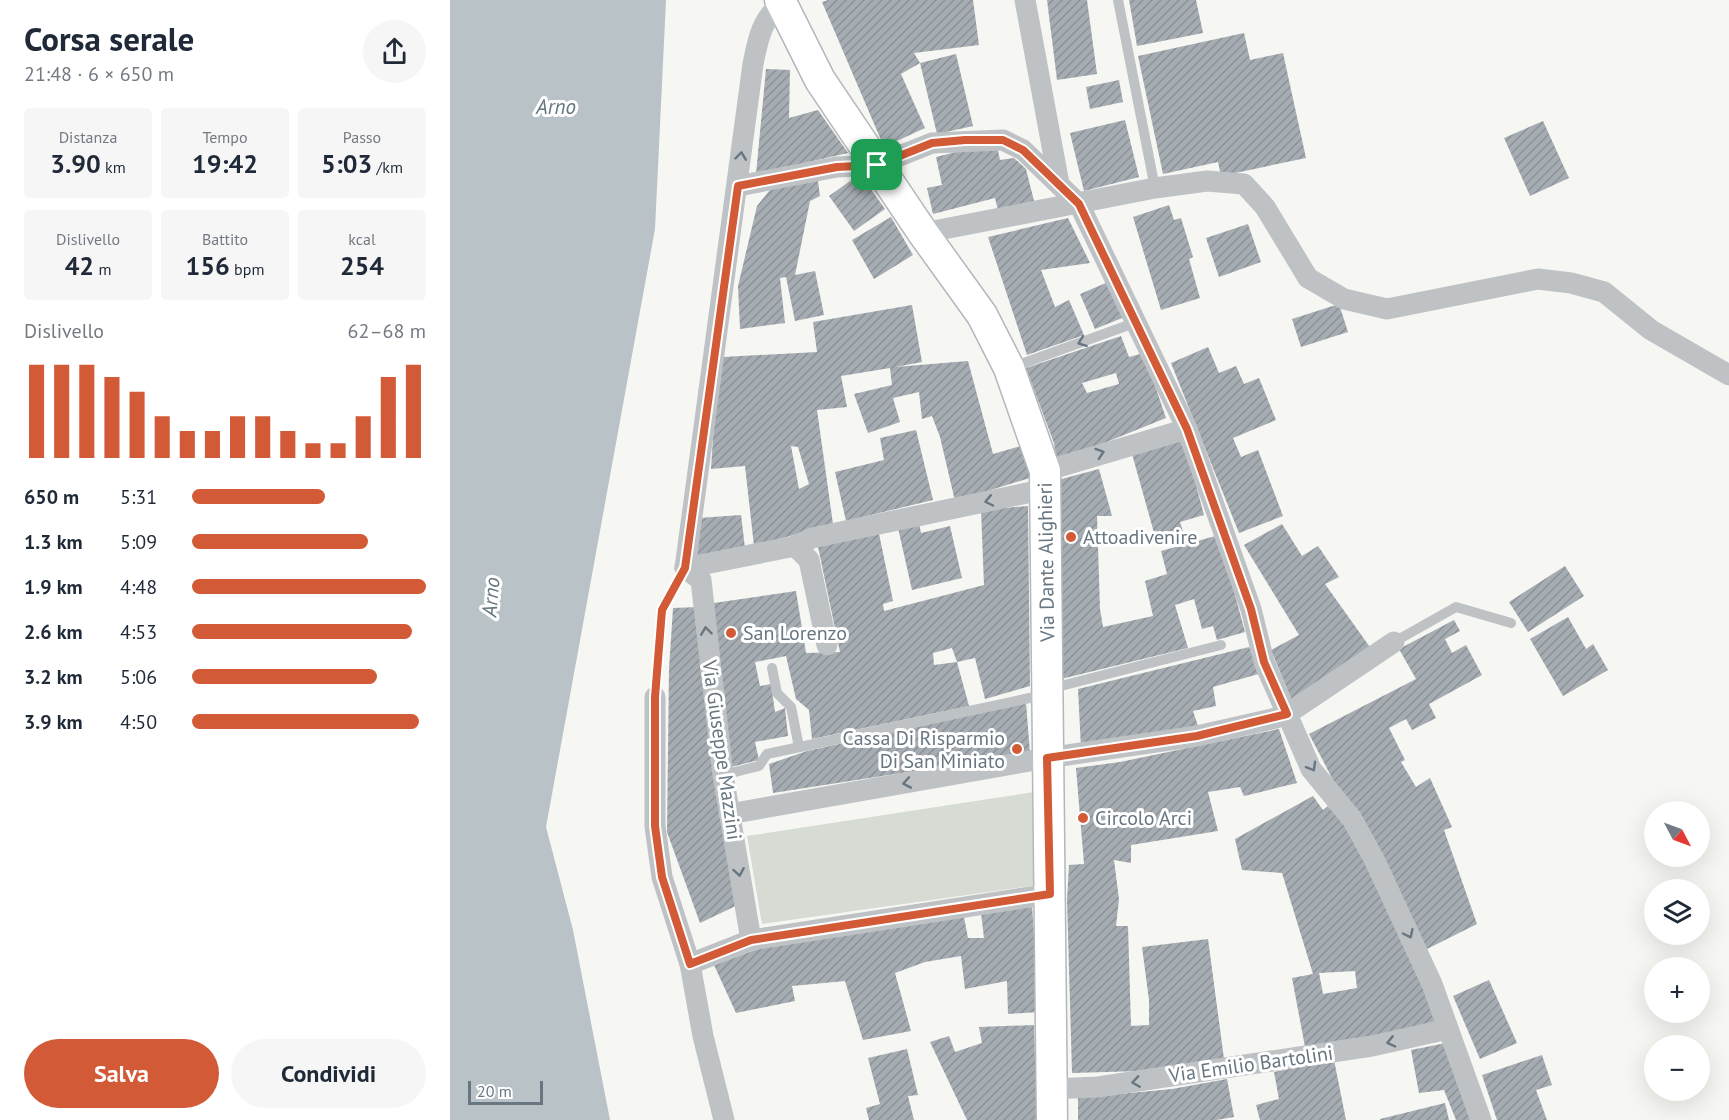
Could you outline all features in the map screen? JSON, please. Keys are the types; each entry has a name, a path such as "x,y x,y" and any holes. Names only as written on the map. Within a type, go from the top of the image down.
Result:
{"main road":[{"name":"Via Dante Alighieri","path":"780,2 820,80 923,233 982,315 1009,368 1045,480 1052,1120"}],"street":[{"path":"1025,0 1059,184"},
{"path":"780,2 768,15 758,37 685,568 795,546 812,538 1045,480 1187,429"},
{"path":"738,186 837,167 877,165 932,143 1003,140 1023,150 1079,204 1187,429 1251,609 1264,662 1311,769 1352,819 1374,859 1432,984 1481,1120"},
{"path":"923,233 1207,180 1244,184 1265,207 1308,278 1344,299 1388,309 1538,279 1571,283 1604,292 1651,330 1729,375"},
{"path":"795,546 809,560 827,645"},
{"name":"Via Giuseppe Mazzini","path":"685,568 701,580 723,774 751,940"},
{"path":"729,814 1047,758 1197,736 1287,714 1394,642"},
{"path":"655,697 655,826 662,877 690,964 703,1036 724,1120"},
{"path":"690,964 751,940 1050,894"},
{"name":"Via Emilio Bartolini","path":"1052,1089 1098,1087 1372,1046 1448,1029"}],"lane":[{"path":"1118,0 1155,188"},
{"path":"1009,368 1137,322"},
{"path":"655,697 662,610 685,568"},
{"path":"1394,642 1456,607 1511,623"},
{"path":"723,774 759,766 767,754 1048,692 1221,645"},
{"path":"772,668 777,693 791,707 799,747"}],"shaded area":[{"path":"1034,792 1038,885 762,924 747,836"}],"water":[{"name":"Arno","path":"450,0 666,0 655,229 546,827 573,930 610,1120 450,1120"}],"building":[{"path":"828,0 973,0 979,45 914,53 920,63 901,74 925,128 884,147 822,2"},
{"path":"1047,0 1087,0 1097,74 1057,80"},
{"path":"1129,0 1196,0 1203,33 1137,46"},
{"path":"1244,33 1250,60 1283,53 1306,158 1221,176 1218,162 1163,174 1138,56"},
{"path":"956,54 973,126 937,134 920,63"},
{"path":"766,69 790,70 789,118 818,110 848,153 756,174"},
{"path":"1119,80 1123,102 1090,109 1086,87"},
{"path":"1125,120 1139,177 1084,191 1070,133"},
{"path":"1543,121 1569,178 1530,196 1504,138"},
{"path":"996,142 1000,160 1014,158 1026,169 1034,201 998,210 995,198 933,214 927,188 942,185 936,157"},
{"path":"817,174 820,196 810,201 795,275 815,271 824,315 795,321 786,277 780,278 785,323 740,329 738,286 757,206 774,185"},
{"path":"860,174 885,209 854,231 829,196"},
{"path":"1169,205 1174,220 1181,218 1193,257 1189,259 1200,298 1161,310 1133,217"},
{"path":"891,217 913,255 874,279 852,240"},
{"path":"1068,218 1090,263 1041,270 1055,307 1069,300 1084,335 1027,355 988,237"},
{"path":"1248,224 1261,262 1219,277 1206,238"},
{"path":"1113,280 1127,316 1095,329 1080,294"},
{"path":"1339,304 1348,332 1301,347 1292,319"},
{"path":"912,305 922,362 895,367 968,361 993,454 1021,446 1033,477 955,501 940,437 932,416 922,419 919,392 893,398 900,422 868,433 854,394 892,385 890,368 841,376 847,407 817,410 833,524 754,546 745,466 711,469 716,392 723,357 817,352 813,322","holes":["791,446 798,447 809,484 799,489"]},
{"path":"1121,336 1129,357 1144,353 1166,418 1057,462 1054,443 1026,368","holes":["1116,373 1119,384 1087,393 1082,383"]},
{"path":"1208,347 1219,373 1236,366 1244,384 1259,378 1276,420 1233,438 1241,457 1258,450 1283,516 1239,533 1171,363"},
{"path":"916,430 933,500 846,521 835,472 884,460 880,438"},
{"path":"1184,440 1204,515 1180,522 1185,538 1158,547 1132,454"},
{"path":"1099,469 1112,516 1097,516 1100,609 1103,627 1153,616 1145,581 1167,574 1161,551 1219,535 1245,632 1217,640 1213,626 1202,629 1194,599 1175,605 1188,648 1061,679 1058,480"},
{"path":"1028,506 1030,686 985,699 975,658 957,662 969,706 812,739 809,710 796,699 786,656 755,662 760,686 771,684 775,712 785,708 788,736 755,742 759,760 731,767 707,604 796,591 806,653 840,652 817,542 878,529 893,601 883,604 884,611 984,585 981,510","holes":["952,648 957,662 934,665 933,653"]},
{"path":"741,515 745,548 697,558 699,518"},
{"path":"919,523 921,533 950,526 962,578 912,590 898,528"},
{"path":"1282,524 1302,556 1318,546 1339,577 1325,584 1372,650 1293,703 1271,650 1299,635 1244,545"},
{"path":"1565,566 1584,596 1528,632 1509,602"},
{"path":"699,607 742,903 700,923 667,832 669,669 673,608"},
{"path":"1568,617 1586,649 1593,644 1608,670 1563,696 1530,639"},
{"path":"1454,620 1460,631 1445,639 1452,653 1466,645 1482,675 1429,704 1436,718 1412,730 1406,719 1389,728 1405,760 1401,762 1416,787 1430,778 1452,827 1444,830 1477,924 1427,949 1369,831 1332,778 1309,734 1416,679 1399,649"},
{"path":"1249,647 1262,673 1213,687 1216,706 1193,711 1198,726 1081,748 1078,689"},
{"path":"1026,703 1030,753 773,793 769,764 807,751"},
{"path":"1279,729 1297,783 1244,796 1240,787 1208,792 1218,831 1131,845 1131,863 1114,860 1119,899 1116,926 1128,926 1131,1026 1149,1025 1149,1000 1142,947 1208,939 1224,1059 1141,1071 1072,1073 1067,900 1069,865 1084,864 1076,768 1120,762"},
{"path":"1313,796 1323,810 1328,806 1359,839 1439,1022 1306,1052 1292,978 1313,974 1282,873 1242,870 1235,839","holes":["1355,971 1357,988 1323,994 1319,973"]},
{"path":"1032,905 1039,1012 1008,1014 1007,981 965,989 961,956 925,962 895,973 911,1031 863,1040 845,981 792,986 795,1001 736,1013 714,965 769,945 963,912 968,938 984,938 981,913"},
{"path":"1489,980 1517,1043 1480,1059 1453,996"},
{"path":"1034,1025 1037,1120 967,1120 930,1042 949,1036 955,1052 982,1043 979,1027"},
{"path":"1446,1043 1474,1120 1456,1120 1444,1090 1419,1093 1411,1050"},
{"path":"907,1049 918,1095 908,1096 914,1120 869,1120 866,1108 880,1104 868,1058"},
{"path":"1542,1055 1552,1085 1536,1090 1547,1120 1497,1120 1482,1075"},
{"path":"1334,1060 1346,1120 1260,1120 1256,1105 1279,1099 1274,1072"},
{"path":"1227,1079 1234,1117 1216,1120 1078,1120 1078,1098 1172,1089"},
{"path":"1445,1103 1449,1120 1380,1120 1380,1119"}],"place":[{"name":"Attoadivenire","path":"1071,537"},
{"name":"San Lorenzo","path":"731,633"},
{"name":"Cassa Di Risparmio Di San Miniato","path":"1017,749"},
{"name":"Circolo Arci","path":"1083,818"}],"route":[{"path":"1003,140 1023,150 1079,204 1187,429 1251,609 1264,662 1287,714 1197,736 1047,758 1050,894 751,940 690,964 662,877 655,826 655,697 662,610 685,568 717,318 738,186 837,167 877,165 932,143 1003,140"}]}
